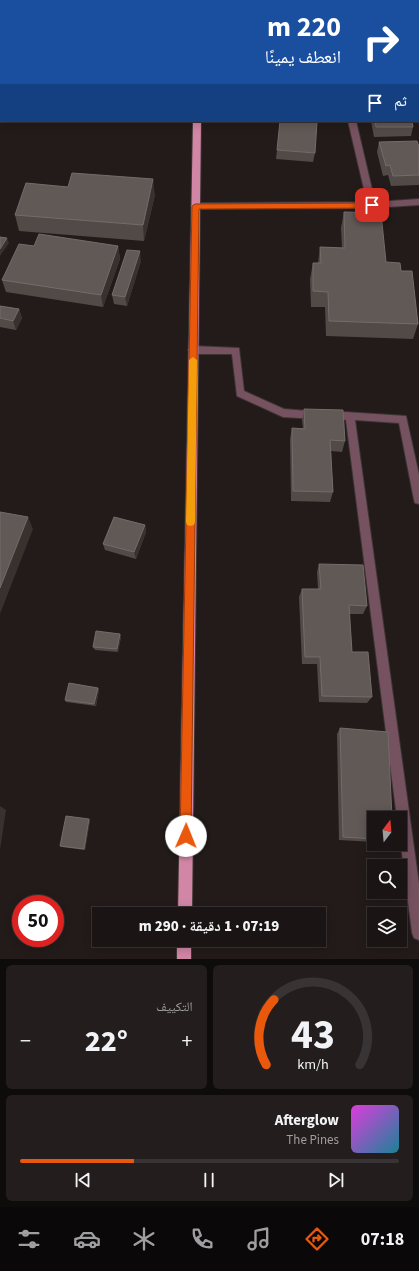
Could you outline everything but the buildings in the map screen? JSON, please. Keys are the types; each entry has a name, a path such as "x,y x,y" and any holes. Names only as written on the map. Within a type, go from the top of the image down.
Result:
{"main road":[{"path":"184,907 197,122"},
{"path":"184,947 184,959"}],"street":[{"path":"352,122 372,205"},
{"path":"195,206 372,205 419,202"},
{"path":"193,350 236,351 240,393 283,413 403,419 419,500"},
{"path":"350,416 419,933"}],"slow traffic":[{"path":"190,522 193,360"}],"route":[{"path":"186,836 195,206 372,205"}]}
